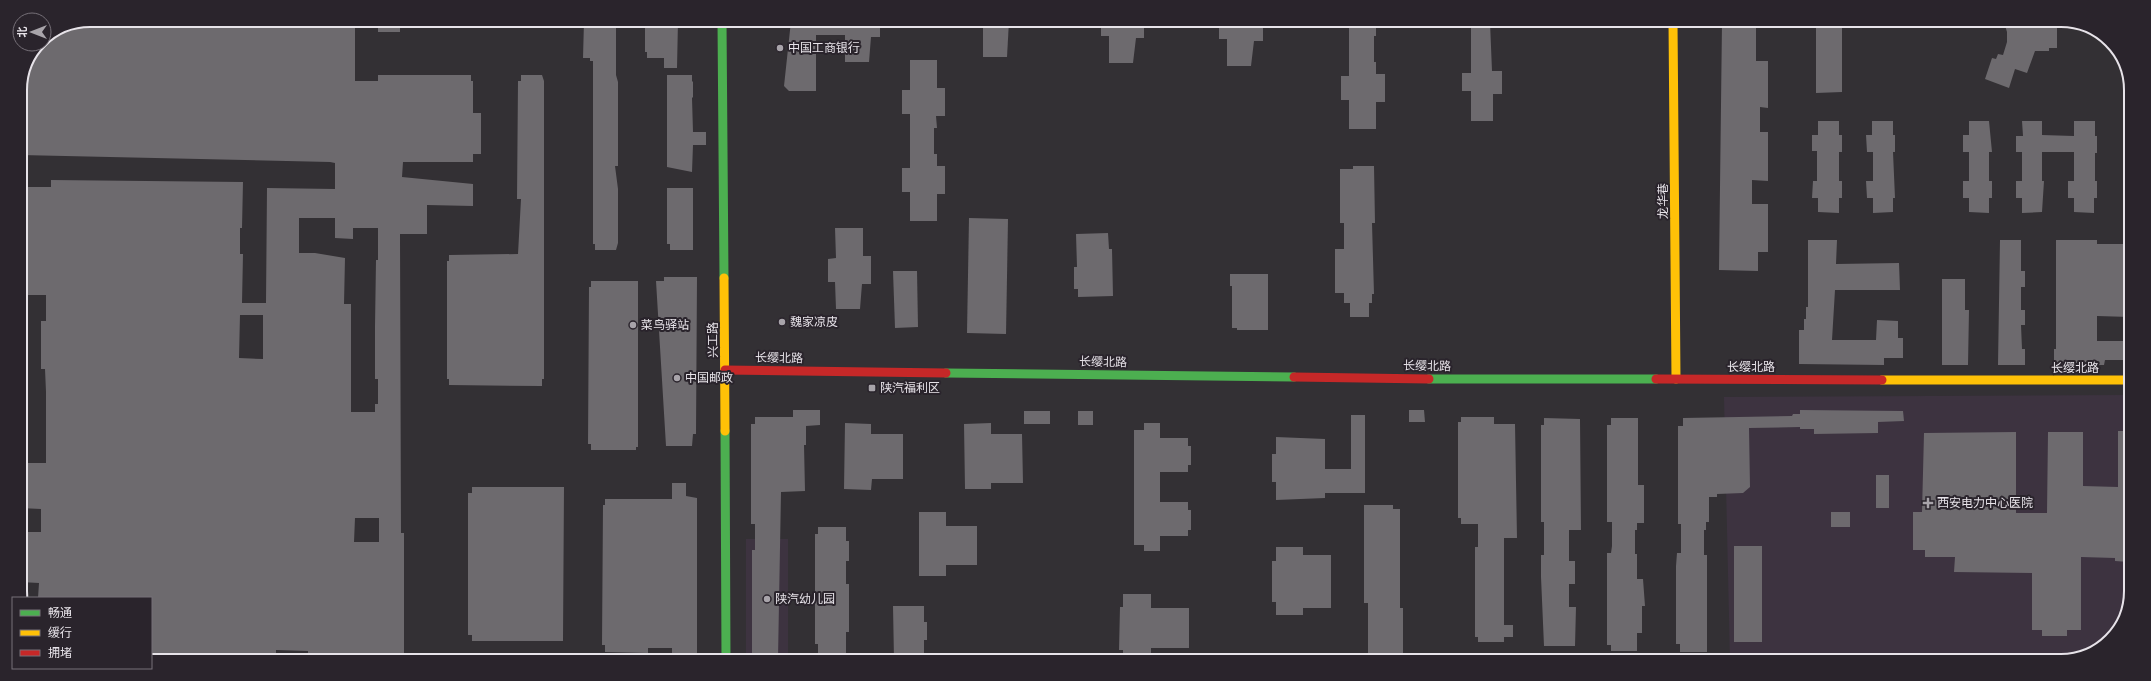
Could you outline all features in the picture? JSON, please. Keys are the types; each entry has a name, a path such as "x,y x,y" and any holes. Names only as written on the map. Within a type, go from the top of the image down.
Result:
{"street":[{"name":"兴工路","path":"722,27 726,654"},
{"name":"龙华巷","path":"1673,27 1676,379"},
{"name":"长缨北路","path":"725,370 1446,378 2124,380"}],"shaded area":[{"name":"西安电力中心医院","path":"2124,395 2124,591 2122,608 2113,626 2108,633 2093,646 2074,653 2061,654 1730,654 1724,397"},
{"name":"陕汽幼儿园","path":"746,539 788,539 788,654 746,654"}],"building":[{"path":"90,27 355,27 355,81 378,81 378,75 471,75 471,81 473,81 473,113 481,113 481,154 473,154 473,162 403,162 402,177 473,184 473,206 427,205 427,234 400,234 401,533 404,533 404,654 308,654 308,651 276,650 276,654 152,654 152,597 38,597 39,583 27,582 27,532 41,532 41,509 27,508 27,463 46,463 46,392 45,369 41,369 41,321 46,321 46,295 27,295 27,187 51,187 51,180 243,182 242,228 240,228 240,254 243,254 242,303 266,303 267,188 335,189 335,163 27,155 28,77 40,52 52,52 52,40 77,28","holes":["299,218 335,218 335,238 353,239 353,228 378,228 375,326 375,379 378,379 378,404 375,404 375,412 351,412 351,304 344,304 345,258 315,253 299,253","240,315 263,315 263,359 239,358","355,518 379,518 379,542 354,542"]},
{"path":"378,27 400,27 400,32 378,32"},
{"path":"584,27 616,27 616,75 618,82 618,166 615,166 618,189 618,243 616,250 595,250 595,244 593,244 593,61 590,61 590,58 583,58"},
{"path":"645,27 678,27 677,68 664,68 664,58 647,58 647,52 645,52"},
{"path":"790,27 880,27 880,37 871,37 869,62 845,62 845,35 816,35 816,91 789,91 784,86"},
{"path":"983,27 1009,27 1007,57 983,57"},
{"path":"1101,27 1144,27 1144,38 1136,38 1133,63 1109,63 1109,36 1101,36"},
{"path":"1219,27 1263,27 1263,41 1254,41 1251,66 1227,66 1227,39 1219,39"},
{"path":"1349,27 1376,27 1376,36 1374,36 1374,62 1376,62 1376,74 1385,74 1385,102 1376,102 1376,129 1349,129 1349,100 1341,100 1341,76 1349,76"},
{"path":"1471,27 1490,27 1492,71 1502,71 1502,94 1493,94 1493,121 1471,121 1471,91 1462,91 1462,73 1471,73"},
{"path":"1722,27 1756,27 1756,61 1768,61 1768,108 1760,107 1760,132 1768,132 1768,181 1752,180 1752,204 1768,204 1768,252 1758,252 1758,271 1719,270"},
{"path":"1816,27 1842,27 1842,92 1816,93"},
{"path":"2006,27 2057,27 2057,48 2049,48 2049,51 2035,51 2027,73 2015,69 2009,88 1985,79 1992,58 1996,59 1998,54 2003,55 2007,42"},
{"path":"910,60 937,60 937,88 945,88 945,116 936,116 937,128 934,128 934,154 937,154 937,166 945,166 945,194 937,194 937,221 910,221 910,192 902,192 902,168 910,168 910,114 902,114 902,90 910,90"},
{"path":"521,75 542,75 544,81 544,379 542,379 542,386 449,385 449,379 447,379 447,261 449,261 449,255 518,254 521,199 517,199 518,81 521,81"},
{"path":"667,75 692,75 693,132 706,132 706,145 693,145 692,172 667,167"},
{"path":"1818,121 1839,121 1839,135 1842,135 1842,152 1839,152 1839,181 1842,181 1842,198 1839,198 1839,213 1818,212 1818,198 1812,198 1813,181 1817,181 1817,151 1812,151 1812,135 1818,135"},
{"path":"1872,121 1893,121 1893,135 1895,135 1895,152 1893,152 1895,198 1893,198 1893,212 1873,213 1873,198 1867,198 1866,181 1873,181 1873,152 1867,152 1866,135 1872,135"},
{"path":"1969,121 1989,121 1992,152 1989,152 1989,181 1992,181 1992,198 1989,198 1989,213 1969,212 1969,198 1963,198 1963,181 1969,181 1969,152 1963,152 1963,135 1969,135"},
{"path":"2022,121 2042,121 2042,135 2074,136 2074,121 2095,121 2095,136 2097,136 2097,153 2095,153 2095,181 2097,181 2097,198 2094,198 2094,213 2074,212 2074,198 2068,198 2068,181 2074,181 2074,152 2042,152 2042,181 2044,181 2042,212 2022,213 2022,198 2016,198 2016,181 2022,181 2022,152 2016,152 2016,136 2023,136"},
{"path":"1353,166 1374,166 1375,223 1372,223 1374,294 1372,294 1372,303 1369,303 1369,317 1350,317 1350,303 1344,303 1344,293 1335,293 1335,249 1344,249 1344,223 1340,223 1340,169 1353,169"},
{"path":"667,188 693,188 693,250 670,250 670,244 667,244"},
{"path":"969,218 1008,219 1006,334 967,333"},
{"path":"835,228 863,228 863,256 871,256 871,284 862,284 860,309 836,309 835,282 828,282 828,259 836,258"},
{"path":"1108,233 1109,249 1112,249 1113,296 1078,297 1078,289 1074,289 1074,267 1077,267 1076,234"},
{"path":"1808,240 1837,240 1836,264 1899,263 1900,290 1835,290 1832,340 1876,340 1877,320 1898,321 1898,338 1903,338 1903,358 1884,358 1884,365 1799,364 1799,330 1804,330 1806,307 1808,307"},
{"path":"2000,240 2021,240 2021,271 2025,271 2025,287 2021,287 2021,310 2025,310 2025,325 2021,325 2022,349 2025,349 2025,365 1998,365"},
{"path":"2056,240 2097,240 2097,244 2124,244 2124,317 2097,316 2097,341 2124,341 2124,360 2105,360 2104,365 2054,365 2054,349 2056,349"},
{"path":"893,271 917,271 918,327 895,328"},
{"path":"1230,274 1268,274 1268,330 1237,330 1237,328 1232,328 1232,286 1230,286"},
{"path":"664,277 697,277 696,434 693,434 692,446 666,446 656,281 664,281"},
{"path":"1942,279 1965,279 1965,310 1969,310 1968,365 1942,365"},
{"path":"591,281 638,281 638,447 636,447 636,450 591,450 591,444 588,444 589,287 591,287"},
{"path":"793,410 820,410 820,425 806,426 806,445 804,445 805,491 781,492 778,654 752,654 752,550 755,550 755,524 751,524 751,424 755,424 755,417 793,417"},
{"path":"1409,410 1424,410 1425,422 1409,422"},
{"path":"1800,410 1903,411 1904,421 1878,422 1878,433 1814,434 1814,429 1800,429 1800,427 1749,428 1750,487 1743,493 1717,494 1717,497 1709,497 1709,522 1706,522 1706,530 1704,530 1704,555 1707,555 1707,652 1680,652 1680,644 1676,644 1676,566 1677,553 1681,553 1681,524 1678,524 1678,426 1683,426 1683,418 1792,416 1793,414 1800,414"},
{"path":"1024,411 1050,411 1050,424 1024,424"},
{"path":"1078,411 1093,411 1093,425 1078,425"},
{"path":"1351,415 1365,415 1365,493 1325,493 1325,498 1276,500 1276,482 1272,482 1272,454 1276,454 1276,437 1325,439 1325,469 1351,469"},
{"path":"1461,417 1494,417 1494,424 1515,424 1517,538 1504,538 1504,625 1513,625 1513,637 1504,637 1504,642 1478,642 1478,637 1475,637 1475,547 1478,547 1478,524 1461,524 1461,518 1458,518 1458,422 1461,422"},
{"path":"1544,418 1580,419 1581,530 1569,530 1569,561 1575,561 1575,584 1569,584 1569,607 1576,607 1575,646 1544,646 1541,577 1541,555 1544,555 1544,522 1541,522 1541,425 1544,425"},
{"path":"1611,418 1638,418 1638,485 1644,485 1644,523 1637,523 1637,530 1635,530 1635,554 1637,554 1637,579 1643,579 1645,606 1642,606 1642,633 1637,633 1637,651 1611,651 1611,645 1607,645 1607,553 1611,553 1612,522 1607,522 1607,425 1611,425"},
{"path":"845,423 871,424 871,434 903,434 903,479 872,479 871,490 844,489"},
{"path":"991,423 991,434 1022,434 1023,483 991,483 991,489 965,489 964,424"},
{"path":"1144,423 1160,423 1160,438 1188,438 1188,446 1191,446 1191,465 1188,465 1188,472 1160,472 1160,502 1188,502 1188,510 1191,510 1191,530 1188,530 1188,536 1160,536 1160,551 1144,551 1144,545 1134,545 1134,430 1144,430"},
{"path":"2118,431 2124,431 2124,562 2115,561 2115,558 2081,557 2081,630 2067,630 2067,636 2042,636 2042,630 2032,630 2032,573 1954,572 1955,557 1925,557 1925,550 1913,550 1913,512 1922,512 1924,433 2016,432 2016,513 2047,513 2048,432 2083,432 2083,486 2118,487"},
{"path":"1876,475 1889,475 1889,508 1876,508"},
{"path":"672,483 686,483 686,496 697,498 697,653 672,653 672,648 648,648 648,653 605,652 605,645 602,645 603,505 605,505 605,499 672,499"},
{"path":"472,487 564,487 563,641 472,641 472,635 468,635 468,493 472,493"},
{"path":"1364,505 1393,505 1393,509 1400,509 1400,608 1403,608 1403,654 1368,654 1368,603 1364,603"},
{"path":"919,512 946,512 946,526 977,526 977,565 946,565 946,576 919,576"},
{"path":"1831,512 1850,512 1850,527 1831,527"},
{"path":"818,527 846,527 846,541 849,541 849,561 846,561 846,584 849,584 849,632 846,632 846,654 818,654 818,644 815,644 815,534 818,534"},
{"path":"1734,546 1762,546 1762,642 1734,642"},
{"path":"1276,547 1303,547 1303,555 1331,555 1331,608 1303,608 1303,615 1276,615 1276,602 1272,602 1272,561 1276,561"},
{"path":"1123,594 1151,594 1151,608 1189,608 1189,648 1151,648 1151,654 1123,654 1123,650 1119,650 1120,607 1123,607"},
{"path":"893,606 924,606 924,622 927,622 927,640 924,640 924,654 894,654"}],"traffic: fast":[{"path":"722,27 724,278"},
{"path":"946,373 1294,377"},
{"path":"1429,379 1656,379"},
{"path":"725,431 726,654"}],"traffic: slow":[{"path":"1673,27 1676,379"},
{"path":"724,278 725,431"},
{"path":"1882,380 2124,380"}],"traffic: jam":[{"path":"725,370 946,373"},
{"path":"1294,377 1429,379"},
{"path":"1656,379 1882,380"}],"place":[{"name":"中国工商银行","path":"780,48"},
{"name":"魏家凉皮","path":"782,322"},
{"name":"菜鸟驿站","path":"633,325"},
{"name":"中国邮政","path":"677,378"},
{"name":"陕汽福利区","path":"872,388"},
{"name":"西安电力中心医院","path":"1928,503"},
{"name":"陕汽幼儿园","path":"767,599"}]}
